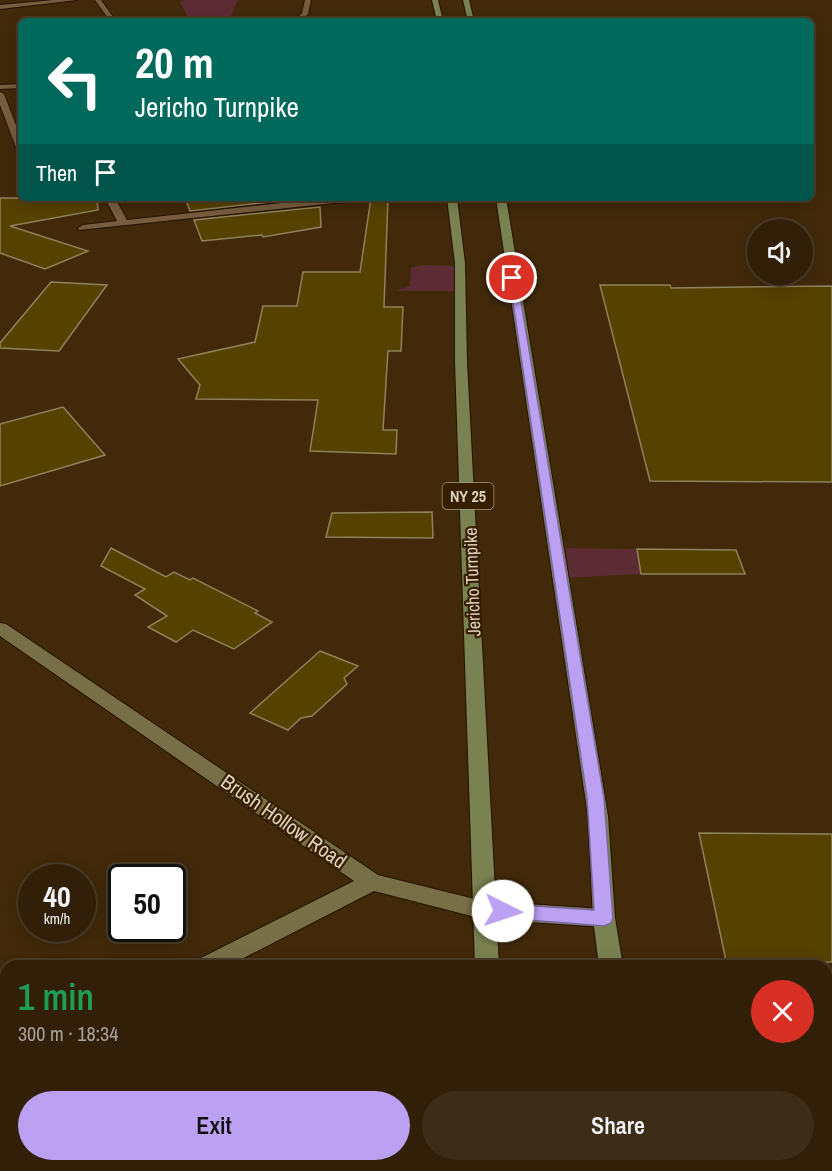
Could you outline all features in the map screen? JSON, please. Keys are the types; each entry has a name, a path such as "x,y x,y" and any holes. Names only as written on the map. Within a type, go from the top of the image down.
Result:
{"main road":[{"path":"435,0 439,18"},
{"path":"466,0 470,18"},
{"name":"Jericho Turnpike","path":"452,201 460,266 461,362 472,570 487,960"},
{"path":"501,201 595,798 604,918 610,960"},
{"name":"Brush Hollow Road","path":"0,628 372,882 483,910 604,918"},
{"path":"219,960 372,882"}],"street":[{"path":"0,7 74,0"},
{"path":"98,0 111,18"},
{"path":"300,18 305,14 308,0"},
{"path":"0,87 18,86"},
{"path":"0,94 18,142"},
{"path":"112,201 124,224"},
{"path":"83,228 327,201"}],"shaded area":[{"path":"184,0 238,0 230,18 174,18 188,17 180,2"},
{"path":"423,265 460,266 461,291 396,291 410,286 411,268"},
{"path":"555,548 637,549 641,574 561,578"}],"building":[{"path":"0,198 18,198 18,201 97,201 98,210 10,226 88,251 45,269 0,253"},
{"path":"186,201 279,201 190,211"},
{"path":"371,201 388,201 384,307 403,307 401,351 388,351 383,430 397,430 396,454 310,451 318,400 196,399 200,385 178,359 255,342 263,306 297,306 303,272 360,272"},
{"path":"320,207 321,227 263,237 262,235 202,241 194,220"},
{"path":"51,282 107,285 59,351 0,348 0,343"},
{"path":"600,285 670,285 671,288 832,286 832,482 650,481"},
{"path":"63,407 105,455 0,486 0,424"},
{"path":"432,512 433,538 326,537 332,513"},
{"path":"111,548 166,577 174,572 190,580 193,578 258,611 255,613 272,622 234,649 193,630 176,642 148,627 167,616 135,595 145,589 101,566"},
{"path":"637,549 736,550 745,574 641,574"},
{"path":"320,651 358,666 344,678 347,684 312,716 301,718 288,730 250,713"},
{"path":"699,833 832,834 832,960 726,960"}],"route":[{"path":"503,911 604,918 599,826 595,798 512,278"}]}
